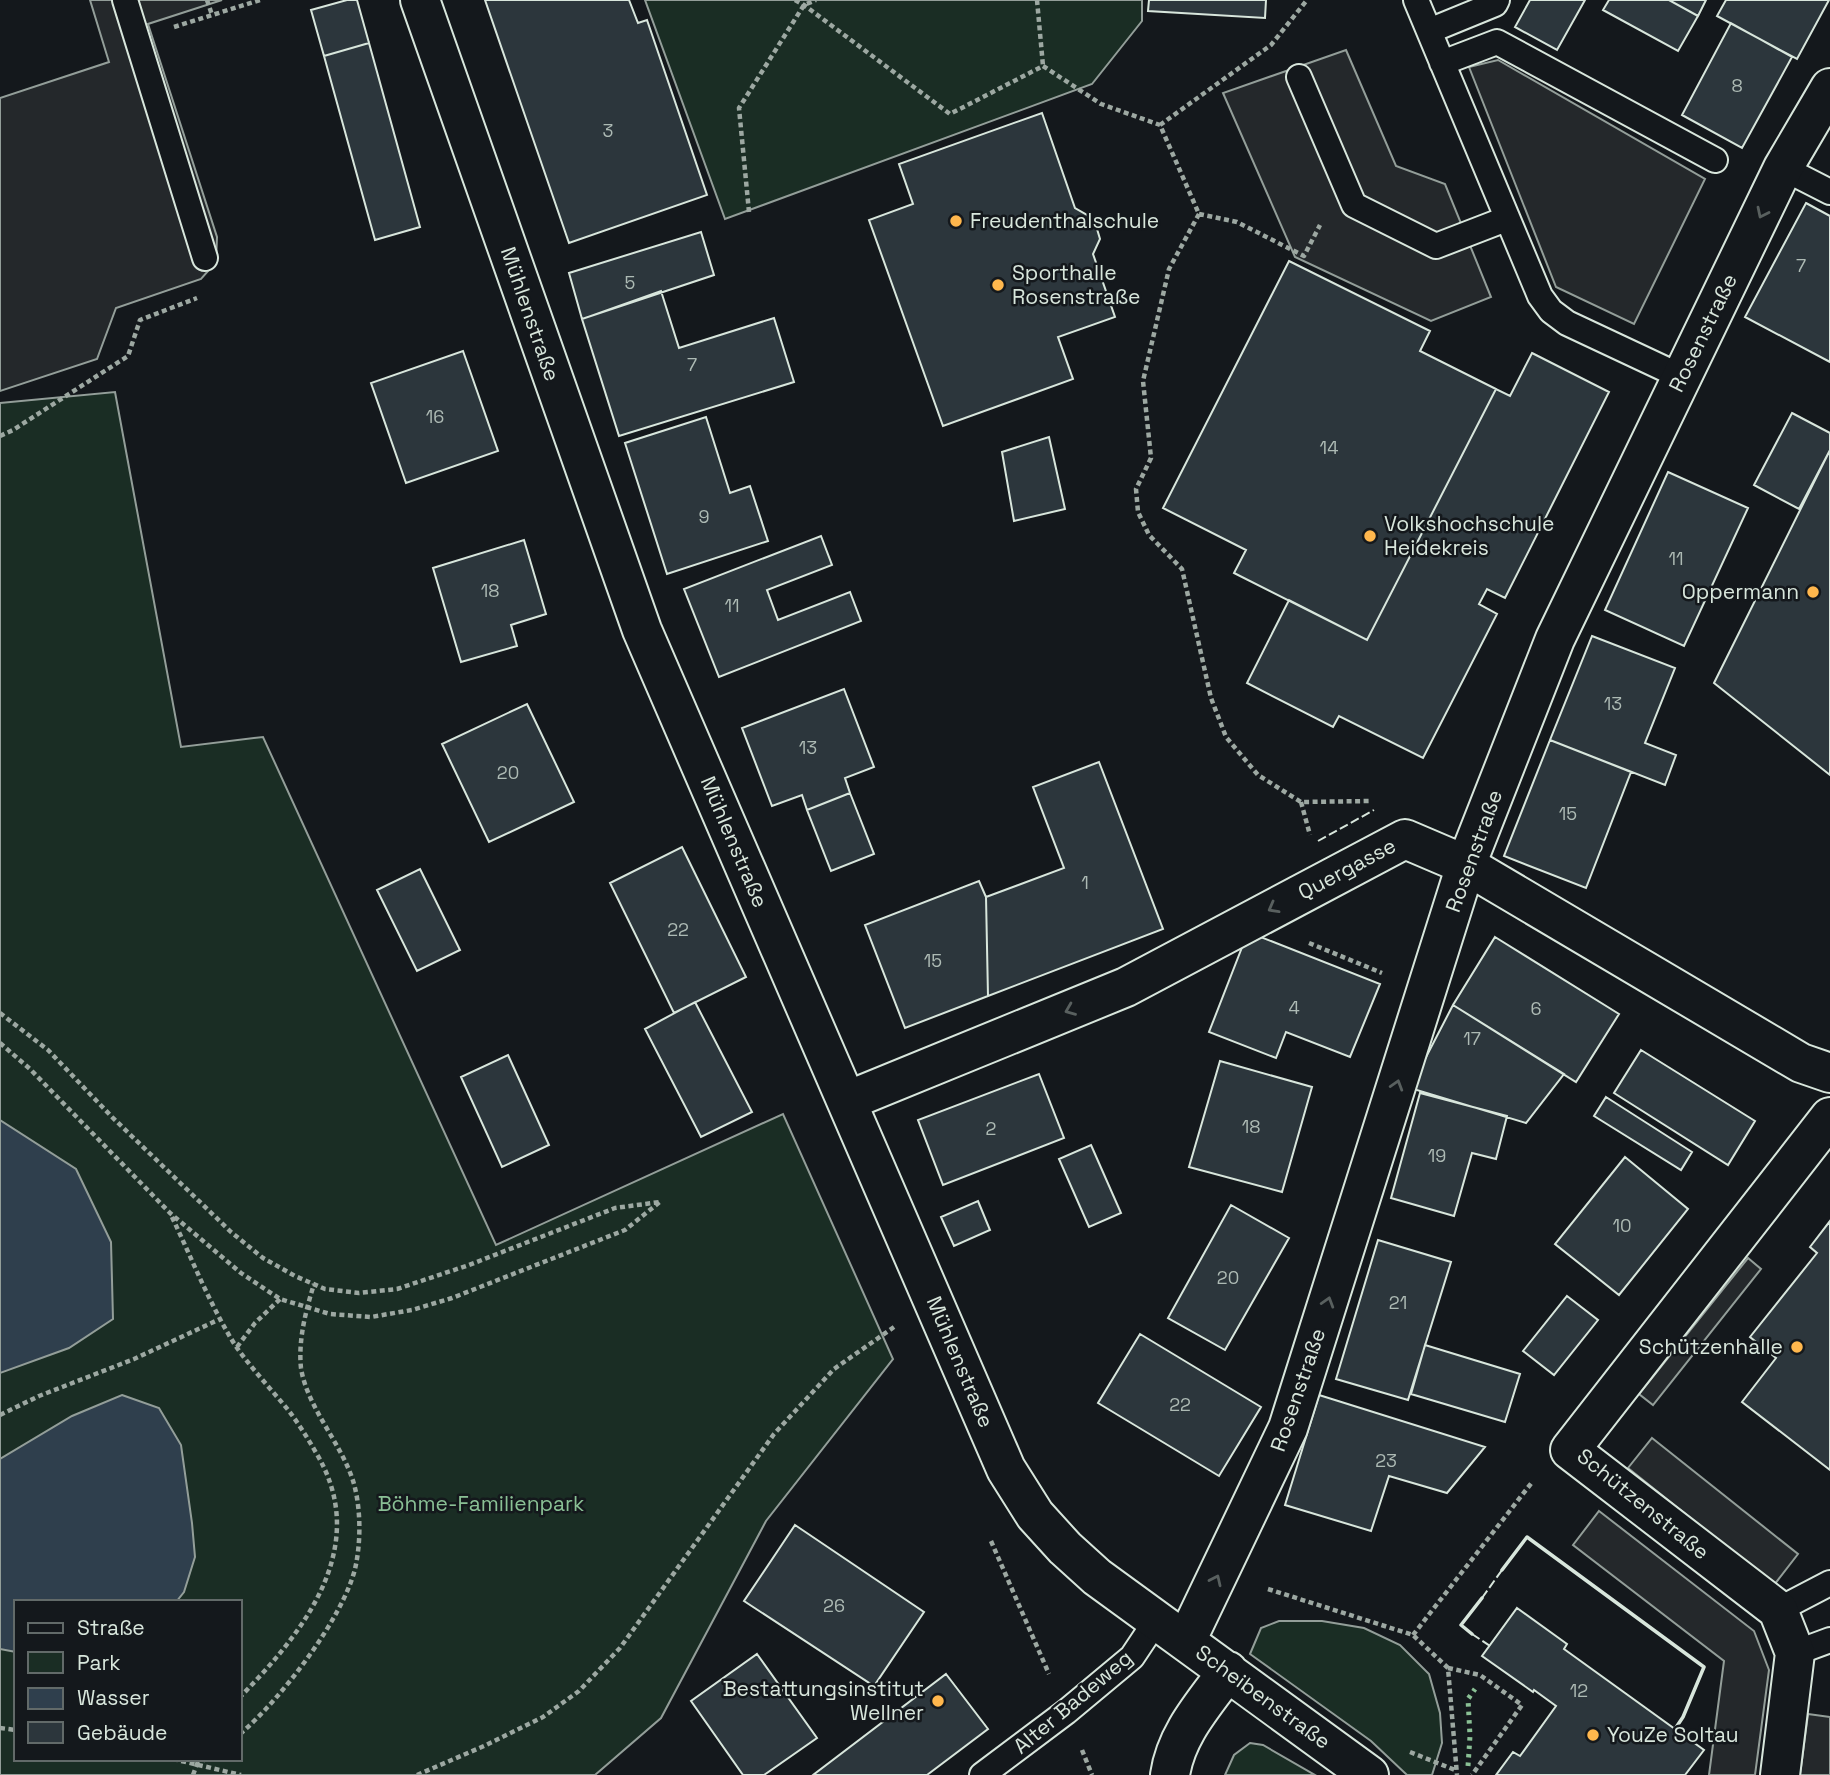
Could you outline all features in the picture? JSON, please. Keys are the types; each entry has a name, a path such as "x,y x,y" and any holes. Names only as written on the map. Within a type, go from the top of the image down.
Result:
{"street":[{"name":"Mühlenstraße","path":"420,0 642,630 1006,1469 1035,1515 1065,1548 1097,1577 1171,1631"},
{"name":"Rosenstraße","path":"1171,1631 1289,1428 1466,865 1555,639 1783,168 1830,88"},
{"name":"Quergasse","path":"847,1101 1126,988 1405,839 1466,865 1801,1063 1830,1073"},
{"name":"Schützenstraße","path":"1778,1610 1570,1450 1830,1117"},
{"path":"1778,1610 1813,1646 1780,1775"},
{"name":"Scheibenstraße","path":"1171,1631 1369,1775"},
{"path":"1170,1775 1172,1761 1184,1731 1228,1671"}],"lane":[{"path":"125,0 205,258"},
{"path":"1416,0 1539,296 1551,311 1567,323 1682,377"},
{"path":"1429,32 1495,4 1497,0"},
{"path":"1442,63 1497,42 1715,160"},
{"path":"1299,77 1353,205 1436,246 1506,219"},
{"path":"1783,168 1830,192"},
{"path":"1778,1610 1830,1583"},
{"name":"Alter Badeweg","path":"982,1775 1066,1712 1132,1657 1171,1631"}],"path":[{"path":"207,0 212,15"},
{"path":"795,0 950,114 1043,66"},
{"path":"749,212 739,108 804,5 816,0"},
{"path":"1037,0 1043,66"},
{"path":"1160,125 1271,45 1307,0"},
{"path":"1043,66 1101,104 1160,125 1199,214"},
{"path":"1199,214 1237,222 1304,256 1324,217 1353,205"},
{"path":"1199,214 1169,269 1143,381 1151,458 1136,489 1138,512 1149,535 1182,569 1211,698 1226,737 1258,775 1301,802"},
{"path":"1252,920 1387,975"},
{"path":"0,1013 48,1050 131,1136 231,1232 263,1258 325,1289 359,1293 397,1289 469,1265 615,1208 661,1201 625,1230 452,1298 412,1310 371,1317 331,1314 280,1299 241,1273 170,1213 30,1069 0,1043"},
{"path":"170,1213 220,1319 237,1347 291,1413 317,1454 332,1490 338,1534 332,1565 305,1620 267,1669 242,1695"},
{"path":"242,1732 282,1690 321,1639 355,1570 359,1539 354,1483 311,1396 302,1369 301,1342 314,1284"},
{"path":"237,1347 255,1323 280,1299"},
{"path":"0,1415 39,1396 134,1359 220,1319"},
{"path":"417,1775 543,1717 579,1691 620,1648 774,1434 834,1369 896,1325 901,1337"},
{"path":"1413,1635 1539,1474"},
{"path":"988,1534 1092,1775"},
{"path":"1268,1589 1413,1635 1448,1668 1480,1675 1522,1705 1472,1775"},
{"path":"1448,1668 1457,1775"},
{"path":"180,1761 240,1775"},
{"path":"193,1775 198,1761"},
{"path":"196,1766 202,1761"}],"green space":[{"path":"645,0 1142,0 1142,21 1092,84 725,219"},
{"name":"Böhme-Familienpark","path":"115,392 181,747 263,737 496,1245 783,1114 893,1359 766,1521 661,1718 595,1775 0,1775 0,403"},
{"path":"1279,1621 1322,1621 1364,1628 1400,1645 1429,1674 1440,1713 1442,1743 1432,1775 1407,1775 1371,1741 1250,1654 1261,1628"},
{"path":"1250,1743 1263,1745 1315,1775 1225,1775 1234,1755"}],"shaded area":[{"path":"90,0 222,0 148,24 217,237 216,262 201,279 116,308 97,359 0,391 0,98 109,62"},
{"path":"1346,50 1396,166 1445,184 1491,297 1431,321 1295,257 1223,93"},
{"path":"1498,60 1705,179 1634,324 1556,287 1469,67"},
{"path":"1748,1258 1761,1269 1653,1405 1639,1394"},
{"path":"1652,1438 1798,1554 1774,1585 1628,1468"},
{"path":"1599,1511 1754,1631 1769,1670 1755,1775 1709,1775 1724,1661 1573,1545"},
{"path":"1808,1714 1830,1717 1830,1775 1800,1775"}],"water":[{"path":"0,1120 76,1169 111,1242 113,1319 69,1348 0,1373"},
{"path":"122,1395 159,1408 181,1445 195,1557 184,1592 178,1600 14,1600 14,1652 0,1649 0,1459 72,1416"}],"building":[{"path":"347,0 357,0 369,43 324,56 311,10"},
{"path":"485,0 629,0 638,23 647,20 707,195 569,243"},
{"path":"1149,0 1266,0 1265,18 1148,11"},
{"path":"1530,0 1585,0 1557,50 1515,27"},
{"path":"1609,0 1669,0 1698,16 1678,51 1603,10"},
{"path":"1669,0 1706,0 1698,16"},
{"path":"1726,0 1829,0 1797,59 1717,16"},
{"path":"1731,23 1792,57 1742,148 1682,115"},
{"path":"369,43 420,227 375,240 324,56"},
{"name":"Sporthalle Rosenstraße","path":"1042,113 1075,208 1094,219 1100,239 1093,254 1115,317 1058,337 1073,379 943,426 869,220 913,204 899,164"},
{"path":"1806,203 1830,216 1830,362 1745,317"},
{"path":"701,232 714,275 582,319 569,273"},
{"path":"1289,261 1430,331 1420,351 1496,389 1367,640 1234,573 1246,550 1163,508"},
{"path":"661,291 679,348 774,318 794,382 619,436 582,319"},
{"path":"463,351 498,451 406,483 371,383"},
{"path":"1532,353 1609,392 1505,598 1487,589 1479,604 1497,614 1423,758 1339,716 1333,727 1247,683 1289,600 1367,640 1496,389 1510,396"},
{"path":"1792,413 1830,433 1830,450 1799,509 1754,485"},
{"path":"706,417 730,493 750,486 768,541 667,574 625,443"},
{"path":"1049,437 1065,509 1014,521 1002,452"},
{"path":"1830,450 1830,775 1714,683"},
{"path":"1668,472 1748,508 1684,646 1605,610"},
{"path":"821,536 832,565 767,590 778,620 850,592 861,621 719,677 684,589"},
{"path":"524,540 546,614 511,625 517,646 461,662 433,568"},
{"path":"1592,636 1675,668 1645,743 1676,755 1665,785 1550,740"},
{"path":"844,689 874,767 845,778 850,793 807,810 802,795 772,806 742,728"},
{"path":"527,704 574,802 489,842 442,744"},
{"path":"1550,740 1631,772 1586,888 1504,856"},
{"path":"1099,762 1163,929 988,996 986,897 1064,868 1033,787"},
{"path":"850,793 874,854 831,871 807,810"},
{"path":"682,847 746,977 674,1013 610,883"},
{"path":"420,869 460,950 417,971 377,890"},
{"path":"979,881 986,897 988,996 905,1028 865,925"},
{"path":"1248,932 1380,984 1350,1057 1286,1032 1276,1058 1209,1032"},
{"path":"1495,937 1619,1014 1576,1082 1453,1005"},
{"path":"695,1002 752,1112 701,1137 645,1029"},
{"path":"1453,1005 1564,1074 1526,1123 1410,1088"},
{"path":"1641,1050 1755,1121 1728,1165 1614,1093"},
{"path":"508,1055 549,1145 502,1167 461,1077"},
{"path":"1220,1061 1312,1087 1282,1192 1189,1167"},
{"path":"1039,1074 1064,1138 943,1185 918,1120"},
{"path":"1420,1093 1507,1116 1496,1159 1472,1153 1454,1216 1391,1198"},
{"path":"1606,1097 1692,1152 1681,1170 1594,1116"},
{"path":"1091,1145 1121,1213 1089,1227 1059,1159"},
{"path":"1625,1157 1688,1209 1619,1295 1555,1244"},
{"path":"978,1201 990,1230 954,1246 941,1217"},
{"path":"1231,1205 1289,1238 1225,1350 1168,1318"},
{"name":"Schützenhalle","path":"1830,1221 1830,1470 1742,1402 1776,1358 1750,1337 1817,1253 1810,1247"},
{"path":"1378,1240 1451,1262 1408,1400 1336,1379"},
{"path":"1567,1296 1598,1320 1554,1375 1523,1351"},
{"path":"1140,1334 1261,1407 1219,1476 1098,1403"},
{"path":"1425,1345 1520,1374 1505,1422 1411,1394"},
{"path":"1319,1395 1485,1447 1447,1493 1389,1476 1371,1531 1285,1505"},
{"path":"795,1525 924,1612 874,1686 744,1601"},
{"path":"1517,1608 1567,1644 1564,1649 1704,1750 1685,1775 1496,1775 1513,1752 1520,1756 1556,1706 1482,1656"},
{"path":"757,1654 817,1738 764,1775 743,1775 691,1701"},
{"name":"Bestattungsinstitut Wellner","path":"946,1674 988,1729 927,1775 813,1775"}],"hedge":[{"path":"1468,1766 1468,1699 1475,1689"}],"fence":[{"path":"1318,841 1374,810"},
{"path":"1482,1598 1502,1570"},
{"path":"1472,1634 1490,1646"}],"wall":[{"path":"1502,1570 1527,1537 1704,1667 1683,1717 1675,1729"},
{"path":"1472,1634 1461,1625 1482,1598"}],"place":[{"name":"Freudenthalschule","path":"956,221"},
{"name":"Sporthalle Rosenstraße","path":"998,285"},
{"name":"Volkshochschule Heidekreis","path":"1370,536"},
{"name":"Oppermann","path":"1813,592"},
{"name":"Schützenhalle","path":"1797,1347"},
{"name":"Bestattungsinstitut Wellner","path":"938,1701"},
{"name":"YouZe Soltau","path":"1593,1735"}]}
